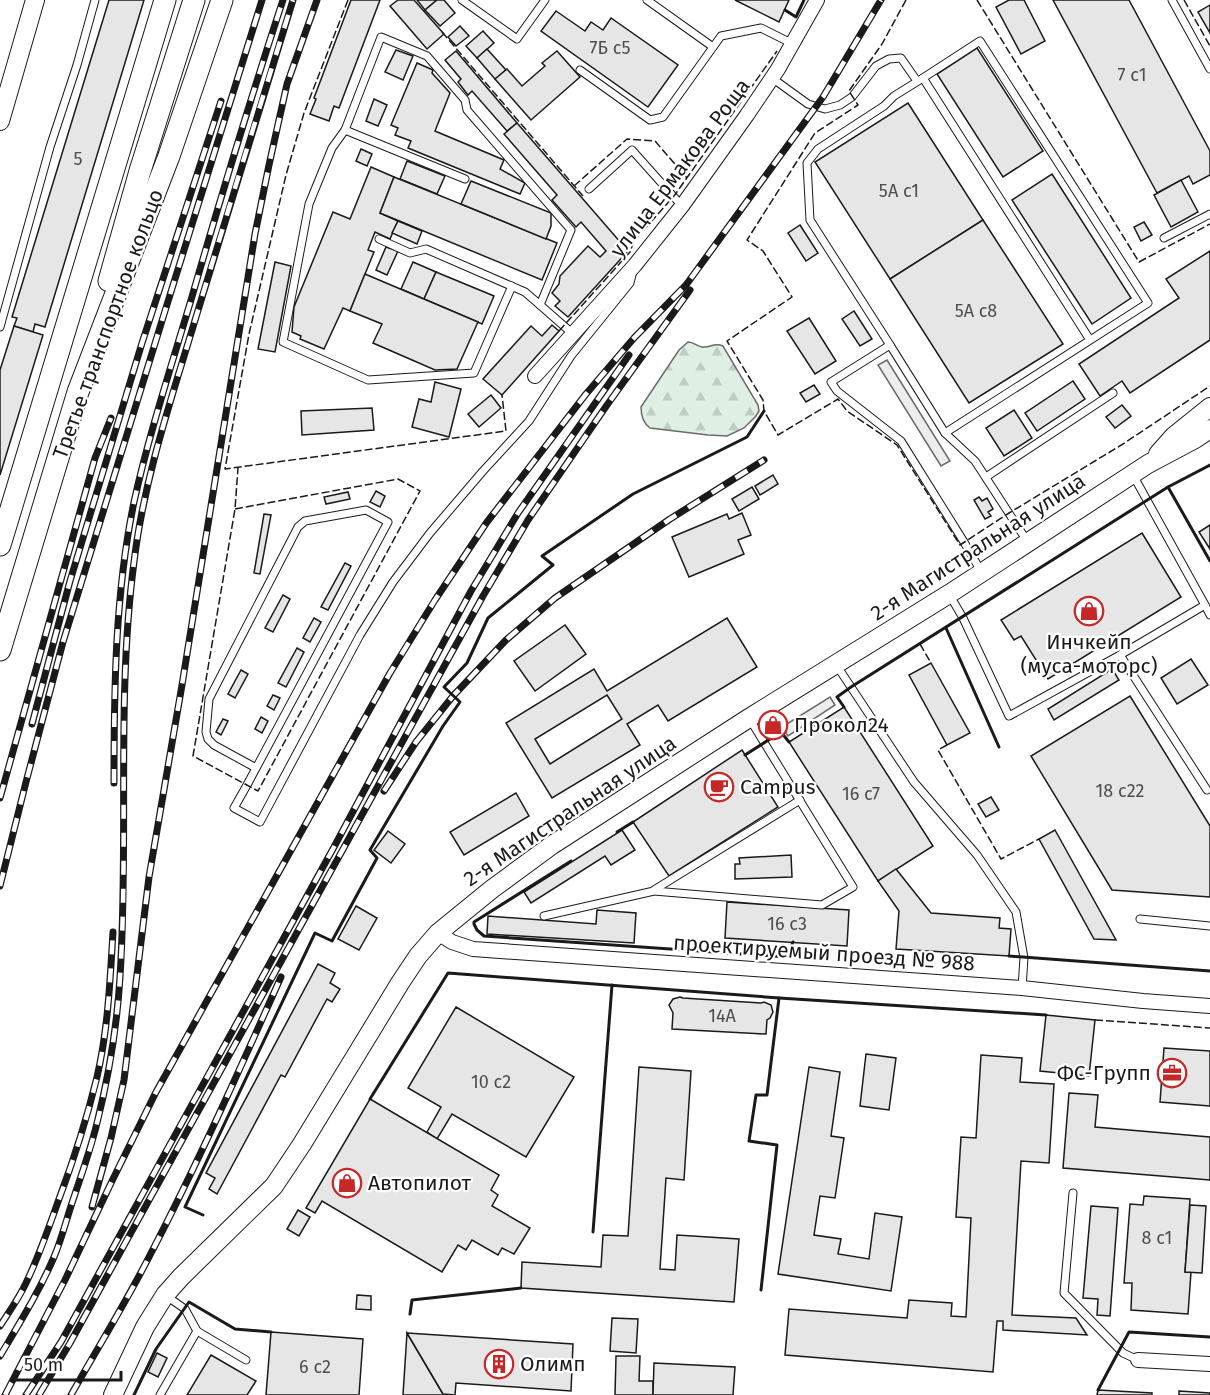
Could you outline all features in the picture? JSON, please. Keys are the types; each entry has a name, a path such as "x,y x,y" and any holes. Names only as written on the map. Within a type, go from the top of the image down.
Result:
{"main road":[{"name":"Третье транспортное кольцо","path":"0,544 165,0"},
{"name":"Третье транспортное кольцо","path":"0,650 78,392 140,171 194,0"},
{"name":"Третье транспортное кольцо","path":"78,392 169,156 222,0"}],"street":[{"path":"0,121 35,0"},
{"name":"улица Ермакова Роща","path":"535,376 635,265 682,206 772,78 817,0"},
{"name":"2-я Магистральная улица","path":"1150,463 1174,436 1210,408"},
{"name":"2-я Магистральная улица","path":"113,1395 145,1327 165,1295 274,1186 400,983 418,956 438,933 492,889 552,845 749,718 982,573 1150,463 1210,429"},
{"path":"1150,463 1210,440"},
{"name":"проектируемый проезд № 988","path":"438,933 452,942 473,949 1022,988 1210,1006"},
{"path":"1138,1360 1210,1364"}],"lane":[{"path":"0,327 50,147 77,65 95,0"},
{"path":"462,0 517,39 545,0"},
{"path":"647,0 713,47"},
{"path":"1172,0 1210,69"},
{"path":"580,70 650,120 663,117 721,36 761,28 793,44"},
{"path":"512,286 474,373 368,380 283,342 309,204 332,148 345,130 381,37 427,56 465,100 467,110 571,230 540,305"},
{"path":"945,433 1148,303 980,41 894,96 884,106 818,149 807,164 810,220 945,433 975,461 1028,543"},
{"path":"772,78 808,104 825,109 840,105 852,97 876,66 889,59 901,58 920,80 1090,340"},
{"path":"345,130 465,179"},
{"path":"589,189 632,150 682,206"},
{"path":"1164,238 1210,214"},
{"path":"379,239 410,253 426,249 525,292 573,334"},
{"path":"256,768 214,745 208,739 206,732 209,699 298,527 305,521 366,510 388,522 256,768 234,808 260,822 360,635 393,582 430,533 530,421 570,356 630,283 635,265"},
{"path":"890,345 831,382 837,392 901,441 982,573"},
{"path":"986,477 1113,393"},
{"path":"1133,475 1210,615"},
{"path":"949,594 963,618 1009,716 1205,605"},
{"path":"1120,655 1209,790"},
{"path":"836,664 914,782 977,855 1016,912 1024,958 1022,988"},
{"path":"544,916 654,891 822,905 853,886 749,718"},
{"path":"654,891 800,800"},
{"path":"1140,919 1210,926"},
{"path":"1073,1193 1064,1293 1123,1353 1138,1360"},
{"path":"165,1295 184,1309 197,1331 246,1359"},
{"path":"160,1395 197,1331"}],"green space":[{"path":"688,342 702,347 723,346 758,405 759,411 756,416 744,428 727,436 708,435 650,428 644,422 641,407 679,350"}],"shaded area":[{"path":"887,360 950,461 941,466 878,365"},
{"path":"830,697 835,705 788,736 782,727"}],"building":[{"path":"109,0 144,0 45,327 35,324 33,332 14,326 17,318 12,317"},
{"path":"351,0 380,0 339,108 334,106 329,121 310,114"},
{"path":"398,0 414,0 444,34 427,49 390,6"},
{"path":"417,0 437,0 425,10"},
{"path":"437,0 444,0 455,13 440,26 425,10"},
{"path":"735,0 789,0 779,22"},
{"path":"1009,0 1024,0 1045,41 1021,54 996,7"},
{"path":"1053,0 1129,0 1210,151 1210,175 1193,184 1189,176 1157,193"},
{"path":"1210,5 1210,33 1198,12"},
{"path":"556,11 585,31 591,22 603,30 611,18 678,65 648,107 541,31"},
{"path":"460,26 469,36 456,46 448,37"},
{"path":"483,31 494,43 477,58 466,46"},
{"path":"977,48 1043,151 1003,177 937,74"},
{"path":"487,49 506,70 495,79 477,58"},
{"path":"396,50 413,56 403,80 385,72"},
{"path":"456,51 517,123 507,131 472,91 468,95 458,82 461,79 445,60"},
{"path":"557,51 580,77 531,120 495,79 507,69 522,86 545,66 542,63"},
{"path":"417,63 433,70 432,73 450,93 435,131 504,160 500,169 525,183 520,194 408,148 411,141 395,135 398,128 391,125"},
{"path":"374,99 387,105 378,126 366,121"},
{"path":"908,103 983,220 890,279 815,162"},
{"path":"517,123 628,251 568,317 555,306 560,301 552,293 559,284 560,276 588,246 600,257 606,251 581,222 576,227 552,200 557,195 504,134"},
{"path":"361,149 372,154 367,166 356,161"},
{"path":"407,161 445,176 437,194 400,179"},
{"path":"371,167 394,177 380,213 398,221 390,239 375,232 368,250 374,252 350,311 343,308 324,349 300,339 301,336 292,332 294,307 333,212 350,219"},
{"path":"1052,174 1131,298 1092,324 1012,200"},
{"path":"394,177 557,243 542,280 380,213"},
{"path":"1181,180 1198,212 1171,227 1154,195"},
{"path":"471,181 551,213 551,226 546,239 461,204"},
{"path":"983,220 1063,344 969,403 890,279"},
{"path":"398,221 422,231 417,244 392,233"},
{"path":"1144,222 1152,235 1141,241 1134,227"},
{"path":"800,225 818,253 806,261 788,233"},
{"path":"386,247 398,251 387,275 376,270"},
{"path":"1210,251 1210,340 1130,393 1122,381 1100,396 1079,364 1179,298 1166,279"},
{"path":"275,262 291,266 275,352 258,349"},
{"path":"413,262 436,272 424,299 401,289"},
{"path":"436,272 494,296 482,324 424,299"},
{"path":"365,274 478,322 457,369 435,370 373,343 382,324 350,311"},
{"path":"854,311 872,339 860,346 842,319"},
{"path":"809,318 836,361 815,374 787,331"},
{"path":"552,325 559,331 502,395 483,379 531,326 542,336"},
{"path":"14,326 43,335 0,475 0,370"},
{"path":"1073,381 1085,399 1037,431 1025,413"},
{"path":"435,382 461,389 449,437 412,427 419,399 431,402"},
{"path":"814,385 820,394 806,402 800,393"},
{"path":"491,395 501,408 479,427 468,414"},
{"path":"1122,405 1131,416 1115,428 1106,417"},
{"path":"372,408 374,430 302,435 301,411"},
{"path":"1014,410 1032,438 1004,456 986,428"},
{"path":"773,475 778,484 760,495 755,486"},
{"path":"752,487 759,499 739,511 732,499"},
{"path":"376,491 385,496 380,507 370,502"},
{"path":"348,492 350,499 326,504 324,497"},
{"path":"979,497 982,501 987,498 993,509 988,512 991,516 985,519 974,500"},
{"path":"742,513 751,535 738,540 744,554 689,577 672,537 727,514 729,519"},
{"path":"264,514 271,515 260,574 254,573"},
{"path":"1210,525 1210,549 1199,532"},
{"path":"1142,533 1181,597 1048,679 1021,636 1014,640 1001,620"},
{"path":"345,563 351,566 328,610 321,607"},
{"path":"283,595 290,599 273,632 265,628"},
{"path":"314,618 321,622 310,642 303,638"},
{"path":"727,618 757,667 668,721 658,705 627,724 640,745 552,798 506,723 594,669 607,691","holes":["607,695 622,719 550,764 535,739"]},
{"path":"565,625 586,654 535,691 514,661"},
{"path":"297,648 304,652 286,687 278,683"},
{"path":"1191,659 1208,685 1177,704 1161,678"},
{"path":"931,663 970,733 947,745 909,675"},
{"path":"1112,669 1119,680 1054,720 1048,709"},
{"path":"241,670 248,674 235,698 228,694"},
{"path":"273,695 280,698 274,710 267,706"},
{"path":"1130,696 1210,826 1210,897 1112,890 1031,756"},
{"path":"844,707 933,846 878,881 789,742"},
{"path":"261,717 268,721 262,733 255,729"},
{"path":"223,719 228,721 221,735 216,732"},
{"path":"742,750 778,807 669,876 633,822"},
{"path":"516,793 529,816 464,855 450,832"},
{"path":"991,797 999,810 986,817 978,804"},
{"path":"622,830 635,850 611,865 605,856 531,903 524,892"},
{"path":"1055,830 1116,940 1094,939 1039,839"},
{"path":"388,831 405,844 391,863 374,850"},
{"path":"791,855 792,877 735,879 735,864 740,864 739,858"},
{"path":"896,869 931,913 1000,918 999,928 1011,929 1009,956 896,949 899,911 878,881"},
{"path":"727,902 849,910 847,946 725,938"},
{"path":"356,906 377,918 359,950 338,939"},
{"path":"597,910 636,913 634,943 487,934 488,916 596,924"},
{"path":"318,964 335,973 330,983 340,989 332,1002 327,999 285,1077 281,1075 217,1194 209,1189 215,1178 206,1173"},
{"path":"680,997 764,1002 771,1005 773,1012 767,1020 766,1034 672,1029 673,1013 669,1005 673,999"},
{"path":"456,1007 574,1077 526,1157 452,1114 437,1139 427,1132 441,1107 408,1088"},
{"path":"1046,1015 1095,1020 1089,1076 1040,1071"},
{"path":"1164,1048 1210,1051 1210,1106 1160,1102"},
{"path":"866,1054 896,1058 889,1110 860,1106"},
{"path":"981,1055 1022,1058 1020,1082 1054,1084 1049,1163 1021,1161 1012,1315 1076,1318 1087,1335 1003,1330 1003,1321 997,1321 993,1372 785,1355 789,1309 907,1318 909,1300 952,1303 951,1316 966,1317 971,1218 956,1217 961,1137 976,1138"},
{"path":"639,1067 691,1071 684,1180 666,1178 660,1269 675,1270 677,1235 739,1239 734,1302 521,1288 522,1262 601,1267 603,1235 628,1236"},
{"path":"809,1067 840,1072 831,1136 844,1138 835,1198 820,1196 814,1235 841,1239 838,1254 869,1259 875,1213 902,1217 891,1291 778,1274"},
{"path":"1069,1093 1098,1095 1095,1127 1210,1137 1210,1180 1063,1168"},
{"path":"370,1099 499,1175 491,1190 498,1195 492,1206 530,1228 514,1254 502,1248 498,1255 472,1240 466,1250 458,1245 442,1272 322,1201 315,1213 306,1208"},
{"path":"1144,1196 1190,1199 1185,1272 1191,1272 1188,1314 1131,1310 1132,1283 1124,1283 1130,1204 1143,1205"},
{"path":"1190,1205 1206,1206 1202,1273 1185,1272"},
{"path":"1091,1206 1118,1208 1110,1316 1097,1315 1098,1299 1083,1298"},
{"path":"298,1210 310,1217 299,1236 287,1229"},
{"path":"357,1295 371,1296 371,1310 356,1309"},
{"path":"612,1318 638,1319 636,1353 610,1351"},
{"path":"271,1332 363,1339 359,1395 266,1395"},
{"path":"407,1333 443,1394 443,1395 403,1395"},
{"name":"Олимп","path":"407,1333 573,1344 571,1391 456,1383 455,1395 443,1394"},
{"path":"157,1353 167,1358 158,1377 148,1372"},
{"path":"211,1355 256,1381 247,1395 187,1395"},
{"path":"616,1356 640,1356 639,1381 653,1381 653,1395 615,1395"},
{"path":"654,1363 735,1367 733,1395 653,1395"},
{"path":"1098,1390 1152,1393 1152,1395 1097,1395"},
{"path":"1179,1391 1210,1393 1210,1395 1179,1395"}],"railway":[{"path":"0,886 63,642 262,0"},
{"path":"114,783 115,677 119,607 134,502 146,451 283,0"},
{"path":"0,1356 35,1295 57,1250 92,1142 105,1087 119,995 125,666 139,531 168,408 293,0"},
{"path":"92,1207 124,1080 149,877 255,234 287,84 317,0"},
{"path":"5,1395 65,1280 156,1092 390,673 435,600 487,522 586,394 634,338 686,285 823,97 881,0"},
{"path":"32,724 70,581 142,343 221,101"},
{"path":"39,1395 70,1343 483,596 528,520 690,290"},
{"path":"26,1395 61,1342 334,847 471,591 518,513 629,355"},
{"path":"0,798 95,458 111,418"},
{"path":"384,791 416,742 453,696 506,640 555,598 670,519 764,460"},
{"path":"0,1326 23,1289 40,1252 89,1108 104,1041 113,932"},
{"path":"71,1395 167,1222 281,977"}],"fence":[{"path":"348,0 304,113 286,175 249,334 225,469 506,431 502,395"},
{"path":"906,0 882,44 849,91 858,105 815,133 747,240 763,251 792,297 727,341 763,400 764,411 778,435 838,399 847,411 897,445 960,545 1123,444 1210,386"},
{"path":"977,0 1139,262 1210,224"},
{"path":"1184,0 1210,46"},
{"path":"442,32 583,196"},
{"path":"559,331 630,252 634,241 674,196 777,51"},
{"path":"574,186 627,139 655,141 687,178"},
{"path":"235,509 398,479 420,491 258,791 193,756 235,509 238,468"},
{"path":"920,644 931,663"},
{"path":"947,745 938,750 1001,859 1039,839"},
{"path":"1095,1020 1210,1028"}],"wall":[{"path":"785,10 796,17 804,0"},
{"path":"203,1215 185,1207 315,933 332,941 377,858 370,850 443,726 460,702 444,687 467,663 488,618 553,565 542,556 633,494 747,437 764,411"},
{"path":"844,707 837,697 851,687 1168,487 1210,465"},
{"path":"1168,487 1210,561"},
{"path":"946,628 999,747"},
{"path":"745,755 781,732 789,742"},
{"path":"617,832 633,822"},
{"path":"571,861 474,922 477,930 484,936 787,957 793,942"},
{"path":"1009,956 1210,971"},
{"path":"370,1099 448,973 1046,1015"},
{"path":"593,1232 612,985"},
{"path":"761,1290 777,1145 749,1141 756,1095 767,1095 779,998"},
{"path":"410,1314 412,1300 521,1288"},
{"path":"134,1395 156,1349 189,1302 235,1329 271,1332"},
{"path":"1098,1390 1129,1332 1210,1337"}],"place":[{"name":"Инчкейп (муса-моторс)","path":"1089,611"},
{"name":"Прокол24","path":"773,725"},
{"name":"Campus","path":"719,787"},
{"name":"ФС-Групп","path":"1172,1073"},
{"name":"Автопилот","path":"347,1183"},
{"name":"Олимп","path":"499,1364"}]}
